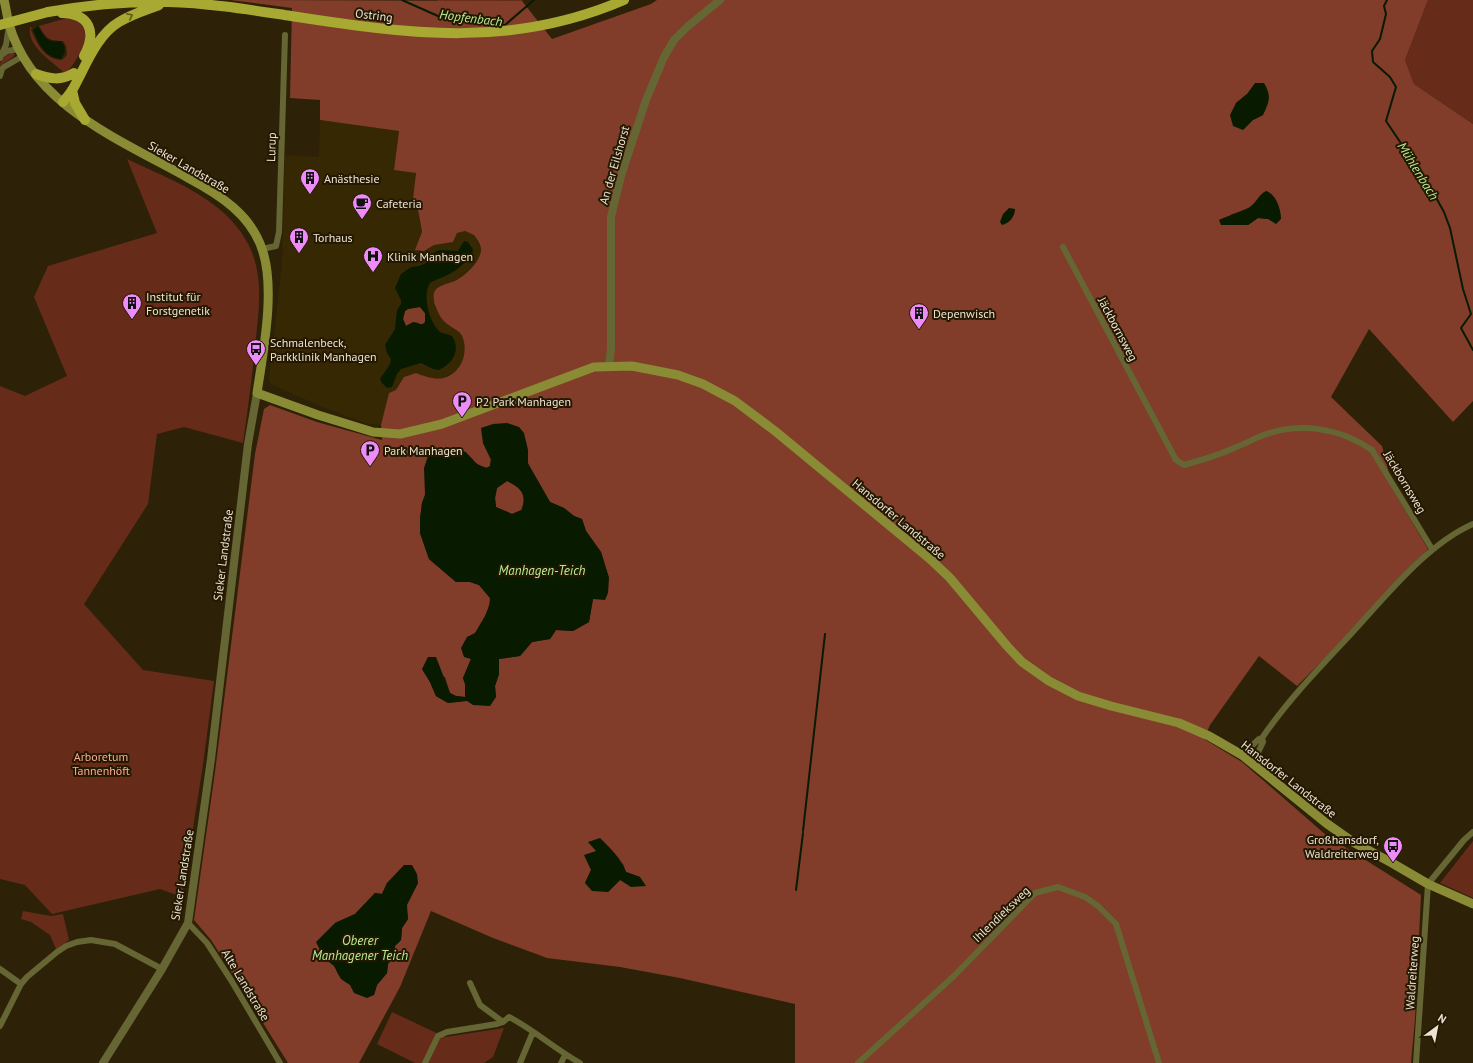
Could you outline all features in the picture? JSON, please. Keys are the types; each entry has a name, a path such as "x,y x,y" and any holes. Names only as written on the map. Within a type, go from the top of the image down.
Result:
{"main road":[{"path":"4,0 5,25 36,74 57,79 68,77 74,73"},
{"name":"Ostring","path":"5,25 48,12 88,5 169,2 227,7 391,31 456,34 508,32 551,24 586,15 624,0"},
{"path":"61,100 72,90 100,40 118,22 133,14 169,2"},
{"path":"48,12 77,15 83,18 89,26 91,37 90,44 61,100"},
{"name":"Sieker Landstraße","path":"36,74 61,100 85,120 107,134 222,198 246,220 262,249 268,275 268,301 257,393"},
{"path":"72,90 75,103 85,120"},
{"name":"Hansdorfer Landstraße","path":"257,393 318,415 366,430 386,434 400,434 442,424 594,368 609,366 632,366 678,375 703,384 735,401 775,431 930,560 950,578 1022,662 1049,681 1078,696 1179,723 1209,736 1253,763 1326,823 1353,842 1428,884 1473,904"}],"street":[{"name":"An der Eilshorst","path":"609,366 611,349 611,217 621,176 646,100 664,57 674,40 687,27 720,0"},
{"path":"1,56 8,37 5,25"},
{"name":"Lurup","path":"262,249 276,246 279,232 285,35"},
{"path":"1,56 7,51 21,52"},
{"path":"0,76 2,69 21,52"},
{"name":"Jäckbornsweg","path":"1063,247 1176,460 1184,465 1203,460 1235,448 1262,435 1288,429 1307,427 1326,429 1359,441 1372,450 1432,549"},
{"name":"Sieker Landstraße","path":"103,1063 162,969 188,923 212,751 248,444 257,393"},
{"path":"1242,755 1262,738 1275,719 1300,690 1432,549 1463,528 1473,524"},
{"path":"1253,763 1263,742 1262,738"},
{"path":"1428,884 1464,840 1473,832"},
{"name":"Waldreiterweg","path":"1416,1063 1428,884"},
{"name":"Ihlendieksweg","path":"858,1063 954,976 1035,893 1058,887 1085,897 1098,906 1116,924 1159,1063"},
{"name":"Alte Landstraße","path":"188,923 207,943 231,980 280,1063"},
{"path":"0,1026 21,984 27,977 61,949 77,942 91,940 115,944 162,969"},
{"path":"0,969 21,984"},
{"path":"470,983 480,1005 503,1022"},
{"path":"425,1063 438,1036 447,1032 497,1024 503,1022 509,1017 580,1063"},
{"path":"520,1063 533,1032"},
{"path":"561,1063 565,1054"}],"shaded area":[{"path":"230,0 522,1 552,39 651,4 657,0 1428,0 1405,60 1414,84 1473,124 1473,401 1453,422 1369,329 1331,397 1382,446 1393,490 1428,549 1297,686 1259,656 1210,725 1204,739 1242,762 1326,835 1421,895 1415,1019 1411,1063 795,1063 795,1004 680,978 620,967 547,958 493,938 431,911 400,987 359,1063 288,1063 211,940 194,920 215,772 255,454 264,409 270,405 317,422 382,440 381,425 389,393 396,390 404,377 416,373 433,378 443,378 453,373 461,364 465,348 463,338 460,333 446,323 441,317 435,305 434,294 438,288 444,284 462,277 477,262 481,253 481,248 474,235 465,231 457,233 453,242 434,245 424,251 415,250 422,232 417,204 413,199 416,173 394,170 399,131 320,120 320,100 290,98 292,8","holes":["1247,94 1263,115 1253,120 1236,103","1257,201 1268,219 1258,218 1248,225 1236,224 1230,215 1249,208","483,443 528,450 528,463 550,502 564,508 574,516 582,519 586,531 601,552 609,578 593,599 589,622 573,631 556,630 550,639 532,642 520,656 499,659 499,674 495,686 496,697 448,703 436,696 422,669 445,677 450,693 456,696 465,697 465,684 463,678 471,659 467,637 474,634 481,625 487,612 490,598 479,585 470,582 456,582 429,559 420,533 420,519 422,503 425,495 429,453 450,448 466,452 476,464 487,468 490,466 491,460","597,851 623,864 626,872 640,877 620,880 608,892 585,883","387,883 418,883 406,905 408,919 402,928 401,940 395,946 395,955 388,964 387,973 377,985 374,995 353,987 343,980 336,969 334,953 335,923 355,914 375,893 382,894"]},
{"name":"Klinik Manhagen","path":"320,120 399,131 394,169 416,172 413,199 417,204 424,251 434,245 453,242 457,233 465,231 474,235 481,248 480,256 472,267 458,279 438,287 447,324 458,330 464,341 465,352 462,364 454,373 442,378 429,378 416,373 404,377 396,391 389,393 381,425 369,424 320,406 275,386 270,383 269,378 282,264 285,155 319,157"},
{"path":"420,307 425,313 425,322 420,324 416,322 406,326 403,319 405,311"},
{"path":"507,481 516,486 522,492 524,500 521,510 512,514 496,507 495,498 497,488"}],"green space":[{"path":"436,0 523,0 441,2"},
{"path":"1428,0 1473,0 1473,124 1414,84 1405,60"},
{"path":"67,18 78,22 83,27 85,34 81,51 66,74 42,54 33,41 30,34 30,27 32,27 31,30 42,50 51,57 62,60 67,55 66,46 63,41 48,38 39,26"},
{"path":"12,53 15,54 13,57 0,66 1,61"},
{"name":"Arboretum Tannenhöft","path":"127,159 174,181 208,200 233,222 241,233 251,250 255,261 259,282 259,305 255,350 243,443 184,427 157,434 148,504 84,604 143,670 214,681 203,765 182,897 160,889 52,914 25,885 0,879 0,386 25,396 67,376 34,297 48,266 157,233"},
{"path":"1473,841 1473,898 1440,883"},
{"path":"23,911 51,916 63,914 69,940 56,949 50,935 31,922 21,919"},
{"path":"392,1012 445,1037 504,1028 493,1057 484,1063 415,1063 377,1044"}],"water":[{"path":"38,26 47,39 52,41 61,41 63,43 65,50 61,59 50,56 43,49 33,30"},
{"path":"1255,83 1264,83 1269,96 1267,107 1263,115 1253,120 1243,130 1233,126 1230,115 1236,103 1247,94"},
{"path":"1266,191 1273,195 1279,207 1281,219 1276,224 1268,219 1258,218 1248,225 1221,225 1219,220 1250,207 1261,194"},
{"path":"1009,208 1015,209 1012,219 1002,225 1000,222 1003,214"},
{"path":"464,241 468,242 473,250 471,258 458,268 450,274 430,283 427,295 428,309 436,328 440,332 452,336 455,341 456,351 452,360 439,370 433,369 421,363 401,369 397,374 392,387 387,388 380,379 390,364 391,359 387,353 385,345 395,329 397,310 401,304 401,300 395,288 401,274 411,267 426,263 435,252 440,250 458,251","holes":["420,307 425,313 425,322 423,324 413,322 406,326 403,319 405,311"]},
{"name":"Manhagen-Teich","path":"507,423 519,427 524,433 528,450 528,464 550,502 564,508 574,516 582,519 586,531 601,552 609,578 608,593 605,600 593,599 589,622 573,631 556,630 550,639 532,642 520,656 499,659 499,674 495,686 496,697 490,706 473,705 467,701 448,703 436,696 422,669 428,657 436,657 450,693 456,696 465,697 465,684 463,678 471,659 464,657 461,648 467,637 475,633 485,616 490,604 490,598 479,585 470,582 456,582 429,559 420,533 422,503 425,495 424,468 429,453 453,448 462,450 477,463 486,468 490,466 491,459 483,443 481,428 493,424","holes":["507,481 516,486 522,492 524,500 522,510 512,514 496,507 495,498 497,488"]},
{"path":"600,838 612,850 626,872 640,877 646,886 631,887 620,880 608,892 592,891 585,883 591,870 584,855 596,851 588,842"},
{"name":"Oberer Manhagener Teich","path":"404,865 412,865 417,874 418,883 407,905 408,919 402,928 401,940 395,946 395,955 388,964 387,973 377,985 374,995 367,998 354,993 350,985 341,979 334,966 324,958 316,942 335,923 355,914 375,893 382,894 387,883"}],"waterway":[{"name":"Hopfenbach","path":"402,0 438,16 505,25 534,0"},
{"name":"Mühlenbach","path":"1387,0 1384,6 1386,14 1380,39 1372,51 1373,62 1390,77 1396,87 1386,121 1429,185 1444,212 1450,228 1463,289 1471,314 1461,328 1473,350"},
{"path":"803,831 825,634"},
{"path":"796,890 803,833"}],"place":[{"name":"Anästhesie","path":"310,195"},
{"name":"Cafeteria","path":"362,220"},
{"name":"Torhaus","path":"299,254"},
{"name":"Klinik Manhagen","path":"373,273"},
{"name":"Institut für Forstgenetik","path":"132,320"},
{"name":"Depenwisch","path":"919,330"},
{"name":"Schmalenbeck, Parkklinik Manhagen","path":"256,366"},
{"name":"P2 Park Manhagen","path":"462,418"},
{"name":"Park Manhagen","path":"370,467"},
{"name":"Großhansdorf, Waldreiterweg","path":"1393,863"}]}
